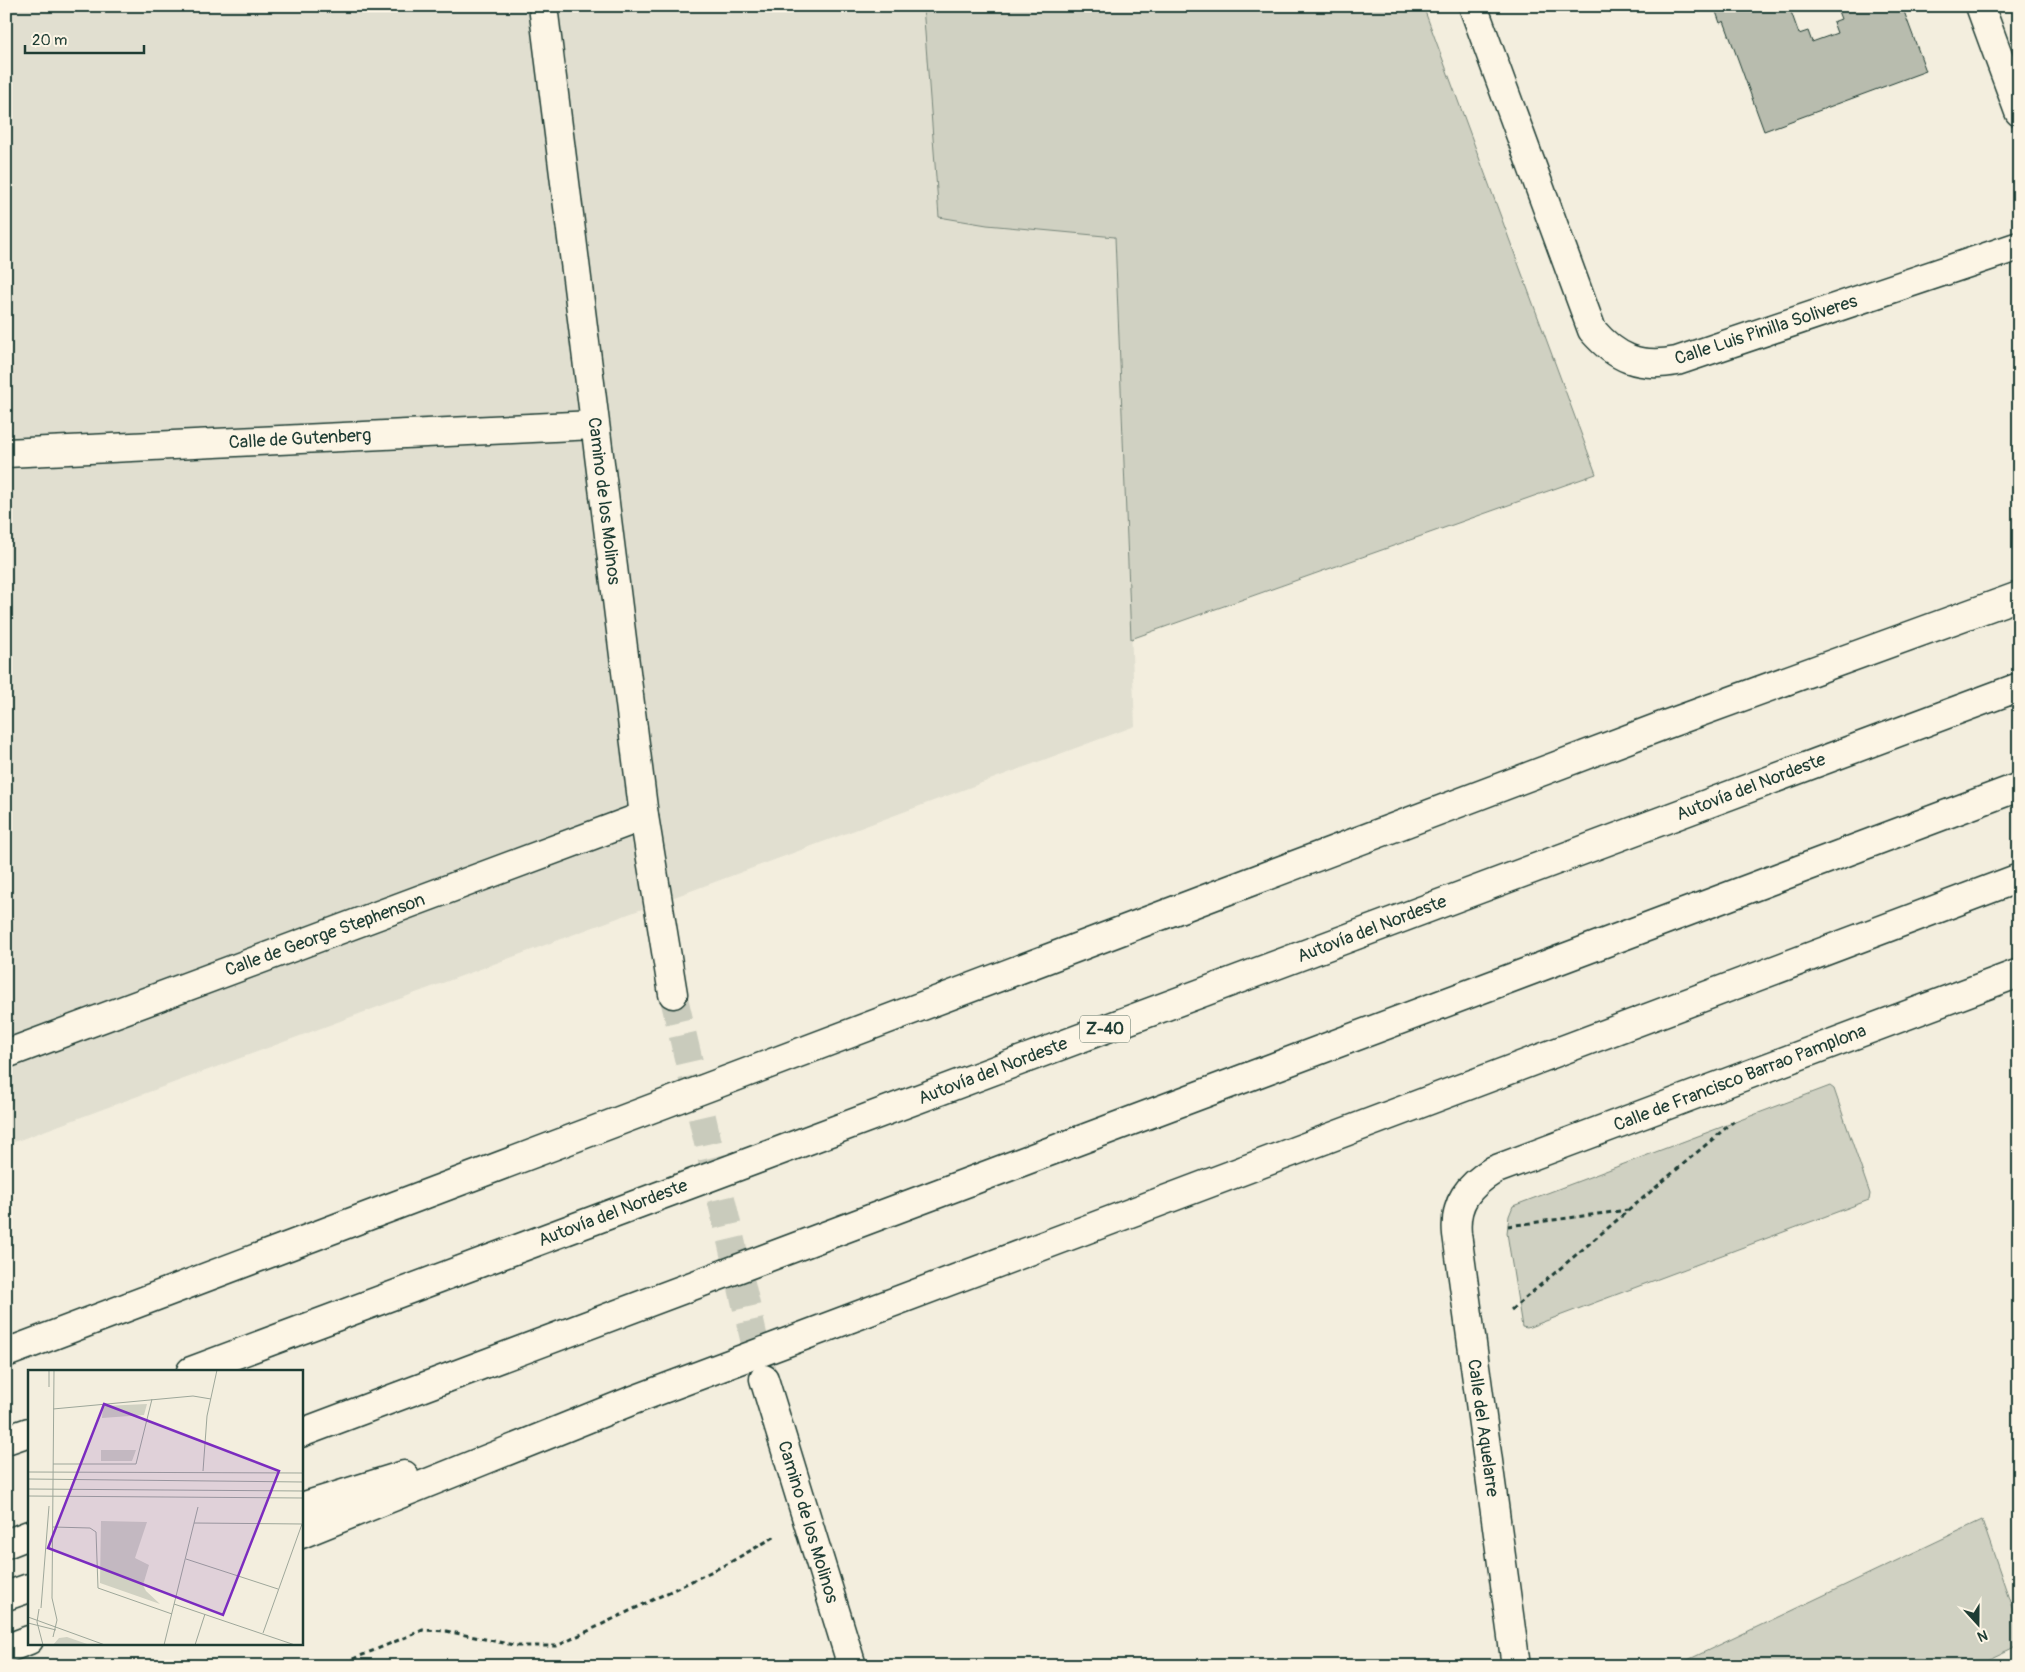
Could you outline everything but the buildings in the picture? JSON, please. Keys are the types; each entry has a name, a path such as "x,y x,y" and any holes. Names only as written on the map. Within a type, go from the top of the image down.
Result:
{"main road":[{"name":"Camino de los Molinos","path":"544,6 594,425 644,816 673,994"},
{"name":"Calle Luis Pinilla Soliveres","path":"1473,6 1592,330 1605,344 1640,364 1660,364 1677,361 2019,246"},
{"path":"1980,6 2019,112"},
{"name":"Calle de Gutenberg","path":"6,453 594,425"},
{"path":"6,1353 1634,737 2019,596"},
{"name":"Autovía del Nordeste","path":"195,1370 2019,687"},
{"path":"302,1433 2019,787"},
{"name":"Calle de George Stephenson","path":"6,1054 644,816"},
{"path":"302,1534 631,1401 2019,878"},
{"name":"Calle de Francisco Barrao Pamplona","path":"1467,1192 1481,1178 1494,1170 2019,973"},
{"name":"Calle del Aquelarre","path":"1467,1192 1459,1206 1456,1220 1457,1234 1516,1666"},
{"name":"Camino de los Molinos","path":"764,1379 852,1666"},
{"path":"302,1507 631,1401"},
{"path":"6,1440 28,1432"},
{"path":"6,1544 28,1535"},
{"path":"6,1596 28,1588"},
{"path":"6,1648 28,1640"}],"path":[{"path":"1510,1310 1734,1121"},
{"path":"1508,1226 1629,1210"},
{"path":"336,1666 423,1630 446,1630 518,1646 557,1646 727,1564 784,1531 809,1524"}],"shaded area":[{"path":"6,6 998,6 1115,237 1135,726 6,1145"},
{"path":"923,6 1423,6 1596,474 1131,639 1115,237 987,225 939,217"},
{"path":"1830,1086 1834,1089 1870,1194 1869,1200 1527,1328 1522,1327 1507,1233 1509,1216 1513,1206"},
{"path":"1982,1520 2019,1627 2019,1645 1974,1666 1675,1666"}],"tunnel":[{"path":"673,994 763,1377"}]}
